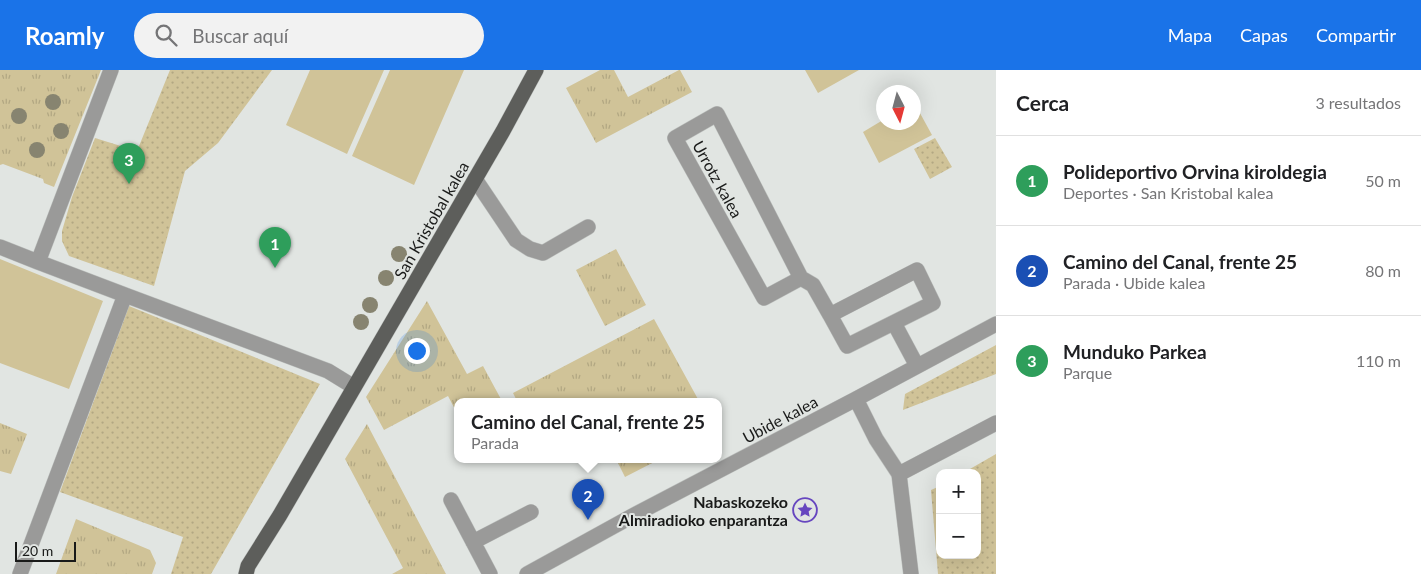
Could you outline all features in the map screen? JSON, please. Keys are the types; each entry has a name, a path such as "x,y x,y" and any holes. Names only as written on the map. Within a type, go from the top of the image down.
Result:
{"main road":[{"name":"San Kristobal kalea","path":"246,574 248,566 280,515 536,70"}],"street":[{"path":"38,262 111,70"},
{"name":"Urrotz kalea","path":"801,278 764,298 675,138 718,114 801,278 813,285 830,316 847,346 933,303 917,270 830,316"},
{"path":"475,179 516,240 530,249 543,253 588,226"},
{"path":"0,247 328,371 354,387"},
{"path":"20,574 125,295"},
{"path":"894,324 917,366"},
{"name":"Ubide kalea","path":"527,574 636,514 996,324"},
{"path":"856,399 876,439 899,474 911,574"},
{"path":"899,474 996,423"},
{"path":"451,500 490,574"},
{"path":"473,542 532,512"}],"green space":[{"path":"0,70 101,70 54,187 44,183 43,179 3,164 0,165"},
{"path":"170,70 272,70 218,143 185,171 154,286 69,256 62,241 62,231 72,197 95,138 137,151"},
{"path":"310,70 384,70 347,154 286,125"},
{"path":"390,70 464,70 414,185 352,156"},
{"path":"600,70 614,70 628,97 679,70 692,92 596,143 566,88"},
{"path":"805,70 859,70 818,93"},
{"path":"921,115 932,135 879,163 863,132 876,124 876,130 921,130"},
{"path":"935,138 952,167 930,179 914,149"},
{"path":"616,249 646,305 605,326 576,270"},
{"path":"0,259 103,301 69,389 0,363"},
{"path":"427,301 467,374 483,366 500,398 454,398 454,407 448,396 384,430 366,397"},
{"path":"129,306 320,384 211,574 171,574 183,537 60,492"},
{"path":"654,319 697,398 516,398 513,393"},
{"path":"996,345 996,374 903,410 905,394"},
{"path":"0,423 27,434 11,474 0,471"},
{"path":"367,424 446,574 392,574 403,568 345,459"},
{"path":"996,454 996,574 938,574 937,559 981,559 981,469 970,469"},
{"path":"618,463 652,463 625,477"},
{"path":"936,488 936,550 931,490"},
{"path":"76,519 150,550 156,563 152,574 56,574"}],"place":[{"name":"Munduko Parkea","path":"129,184"},
{"name":"Polideportivo Orvina kiroldegia","path":"275,268"},
{"name":"Nabaskozeko Almiradioko enparantza","path":"805,510"},
{"name":"Camino del Canal, frente 25","path":"588,520"}]}
